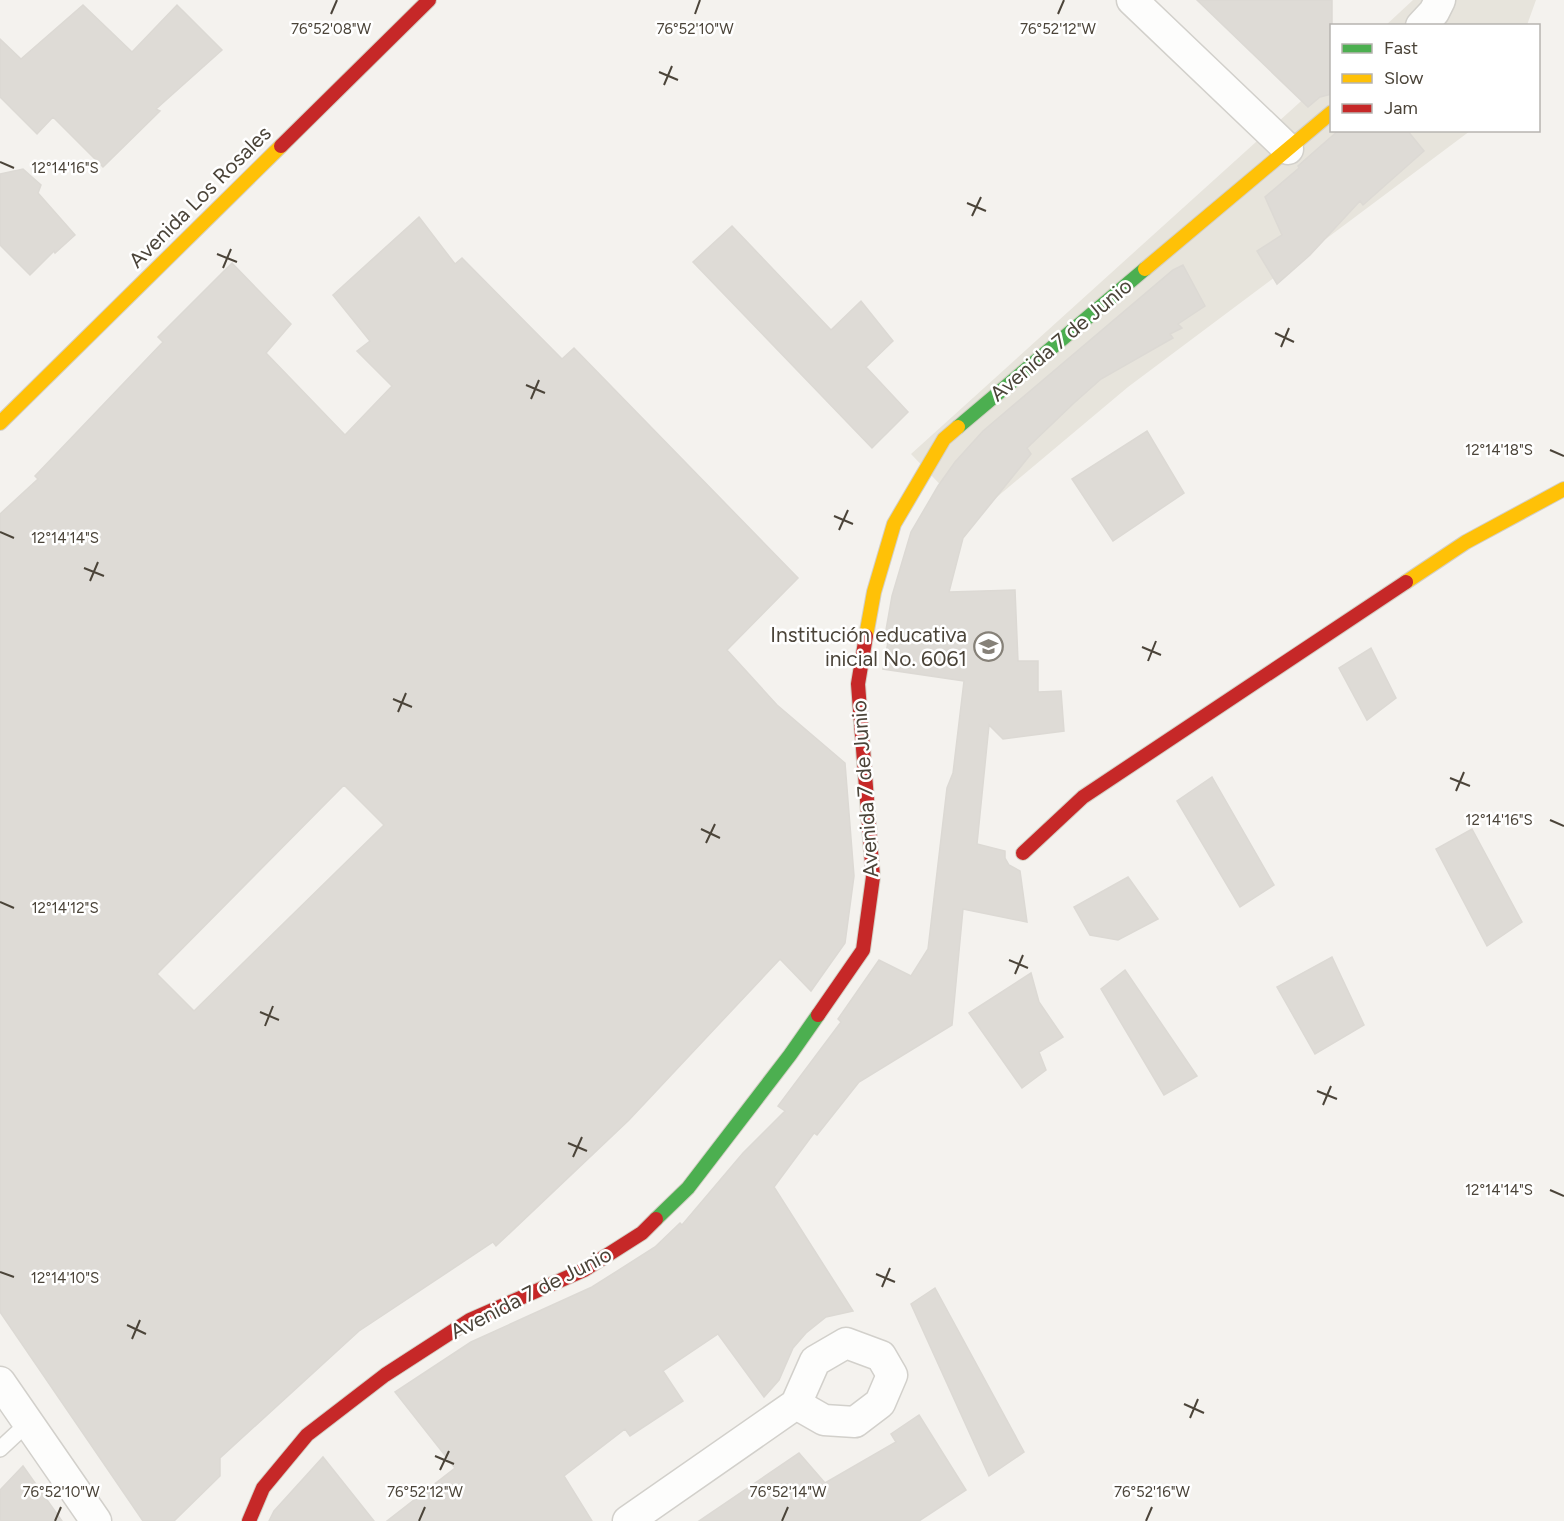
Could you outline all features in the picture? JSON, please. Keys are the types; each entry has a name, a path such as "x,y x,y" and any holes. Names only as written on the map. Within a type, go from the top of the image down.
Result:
{"street":[{"name":"Avenida Los Rosales","path":"0,423 429,0"},
{"path":"1132,0 1288,149"},
{"path":"1423,24 1434,12 1440,0"},
{"name":"Avenida 7 de Junio","path":"249,1521 263,1488 307,1435 385,1375 470,1320 584,1270 642,1233 688,1188 790,1055 863,950 873,877 858,684 874,592 894,524 944,439 1330,114"},
{"path":"1023,853 1083,797 1466,542 1564,489"},
{"path":"0,1382 96,1521"},
{"path":"628,1521 796,1404"}],"lane":[{"path":"0,1449 29,1422"}],"shaded area":[{"path":"1413,0 1536,0 1527,24 1387,24"},
{"path":"1330,75 1330,132 1469,132 1128,387 972,518 911,454"}],"building":[{"path":"1197,0 1332,0 1330,94 1320,97 1308,107"},
{"path":"83,5 132,52 177,5 222,50 156,109 160,111 103,167 53,117 37,134 0,97 0,39 21,59"},
{"path":"1337,132 1409,132 1424,151 1363,205 1360,201 1310,255 1277,284 1257,251 1282,235 1265,197 1299,168 1298,166"},
{"path":"23,169 41,185 38,193 75,235 55,253 54,251 30,275 0,245 0,174"},
{"path":"419,217 455,264 462,258 562,359 574,348 798,578 727,650 777,705 845,763 854,876 845,943 811,991 780,959 629,1120 496,1246 493,1242 359,1331 220,1458 220,1476 174,1521 143,1521 0,1312 0,514 38,479 35,476 163,342 158,337 232,263 291,324 266,353 345,435 392,386 357,351 370,341 333,295","holes":["344,785 384,825 194,1011 157,974"]},
{"path":"732,226 831,330 861,301 893,341 866,367 908,412 872,448 693,262"},
{"path":"1183,265 1205,306 1178,324 1182,328 1170,334 1173,338 1101,379 1027,448 1031,454 963,538 949,592 1015,590 1018,661 1038,661 1038,692 1061,691 1064,731 1003,739 989,725 977,844 1005,851 1005,858 1009,865 1020,871 1027,922 963,909 952,1025 859,1082 817,1135 814,1133 774,1187 853,1311 826,1317 806,1333 793,1348 779,1380 764,1397 718,1334 663,1371 683,1401 630,1436 625,1429 564,1476 592,1521 387,1521 455,1468 395,1392 471,1342 592,1287 655,1247 680,1223 682,1225 743,1153 785,1111 778,1106 841,1022 838,1019 879,960 911,976 928,949 947,788 953,773 964,681 883,669 890,631 886,630 892,596 911,532 955,462 983,431 1173,270"},
{"path":"1147,431 1184,493 1113,541 1072,479"},
{"path":"1371,648 1396,698 1367,720 1339,668"},
{"path":"1212,777 1274,885 1240,907 1177,801"},
{"path":"1472,829 1522,922 1487,946 1436,849"},
{"path":"1128,877 1158,919 1118,940 1090,935 1074,907"},
{"path":"1332,957 1364,1025 1315,1054 1277,987"},
{"path":"1125,970 1197,1076 1164,1095 1101,989"},
{"path":"1031,973 1039,1002 1063,1037 1039,1052 1046,1070 1022,1088 969,1013"},
{"path":"935,1288 1024,1452 989,1476 911,1304"},
{"path":"919,1415 966,1490 919,1521 699,1521 799,1453 825,1483 896,1442 891,1434"},
{"path":"323,1457 374,1521 269,1521 274,1511"},
{"path":"23,1466 62,1521 0,1521 0,1490"}],"traffic: fast":[{"path":"958,427 1145,269"},
{"path":"656,1219 688,1188 818,1015"}],"traffic: slow":[{"path":"1145,269 1330,114"},
{"path":"0,423 281,146"},
{"path":"866,636 874,592 894,524 944,439 958,427"},
{"path":"1406,582 1466,542 1564,489"}],"traffic: jam":[{"path":"281,146 429,0"},
{"path":"1023,853 1083,797 1406,582"},
{"path":"818,1015 863,950 873,877 858,684 866,636"},
{"path":"249,1521 263,1488 307,1435 385,1375 470,1320 584,1270 642,1233 656,1219"}],"place":[{"name":"Institución educativa inicial No. 6061","path":"988,647"}]}
